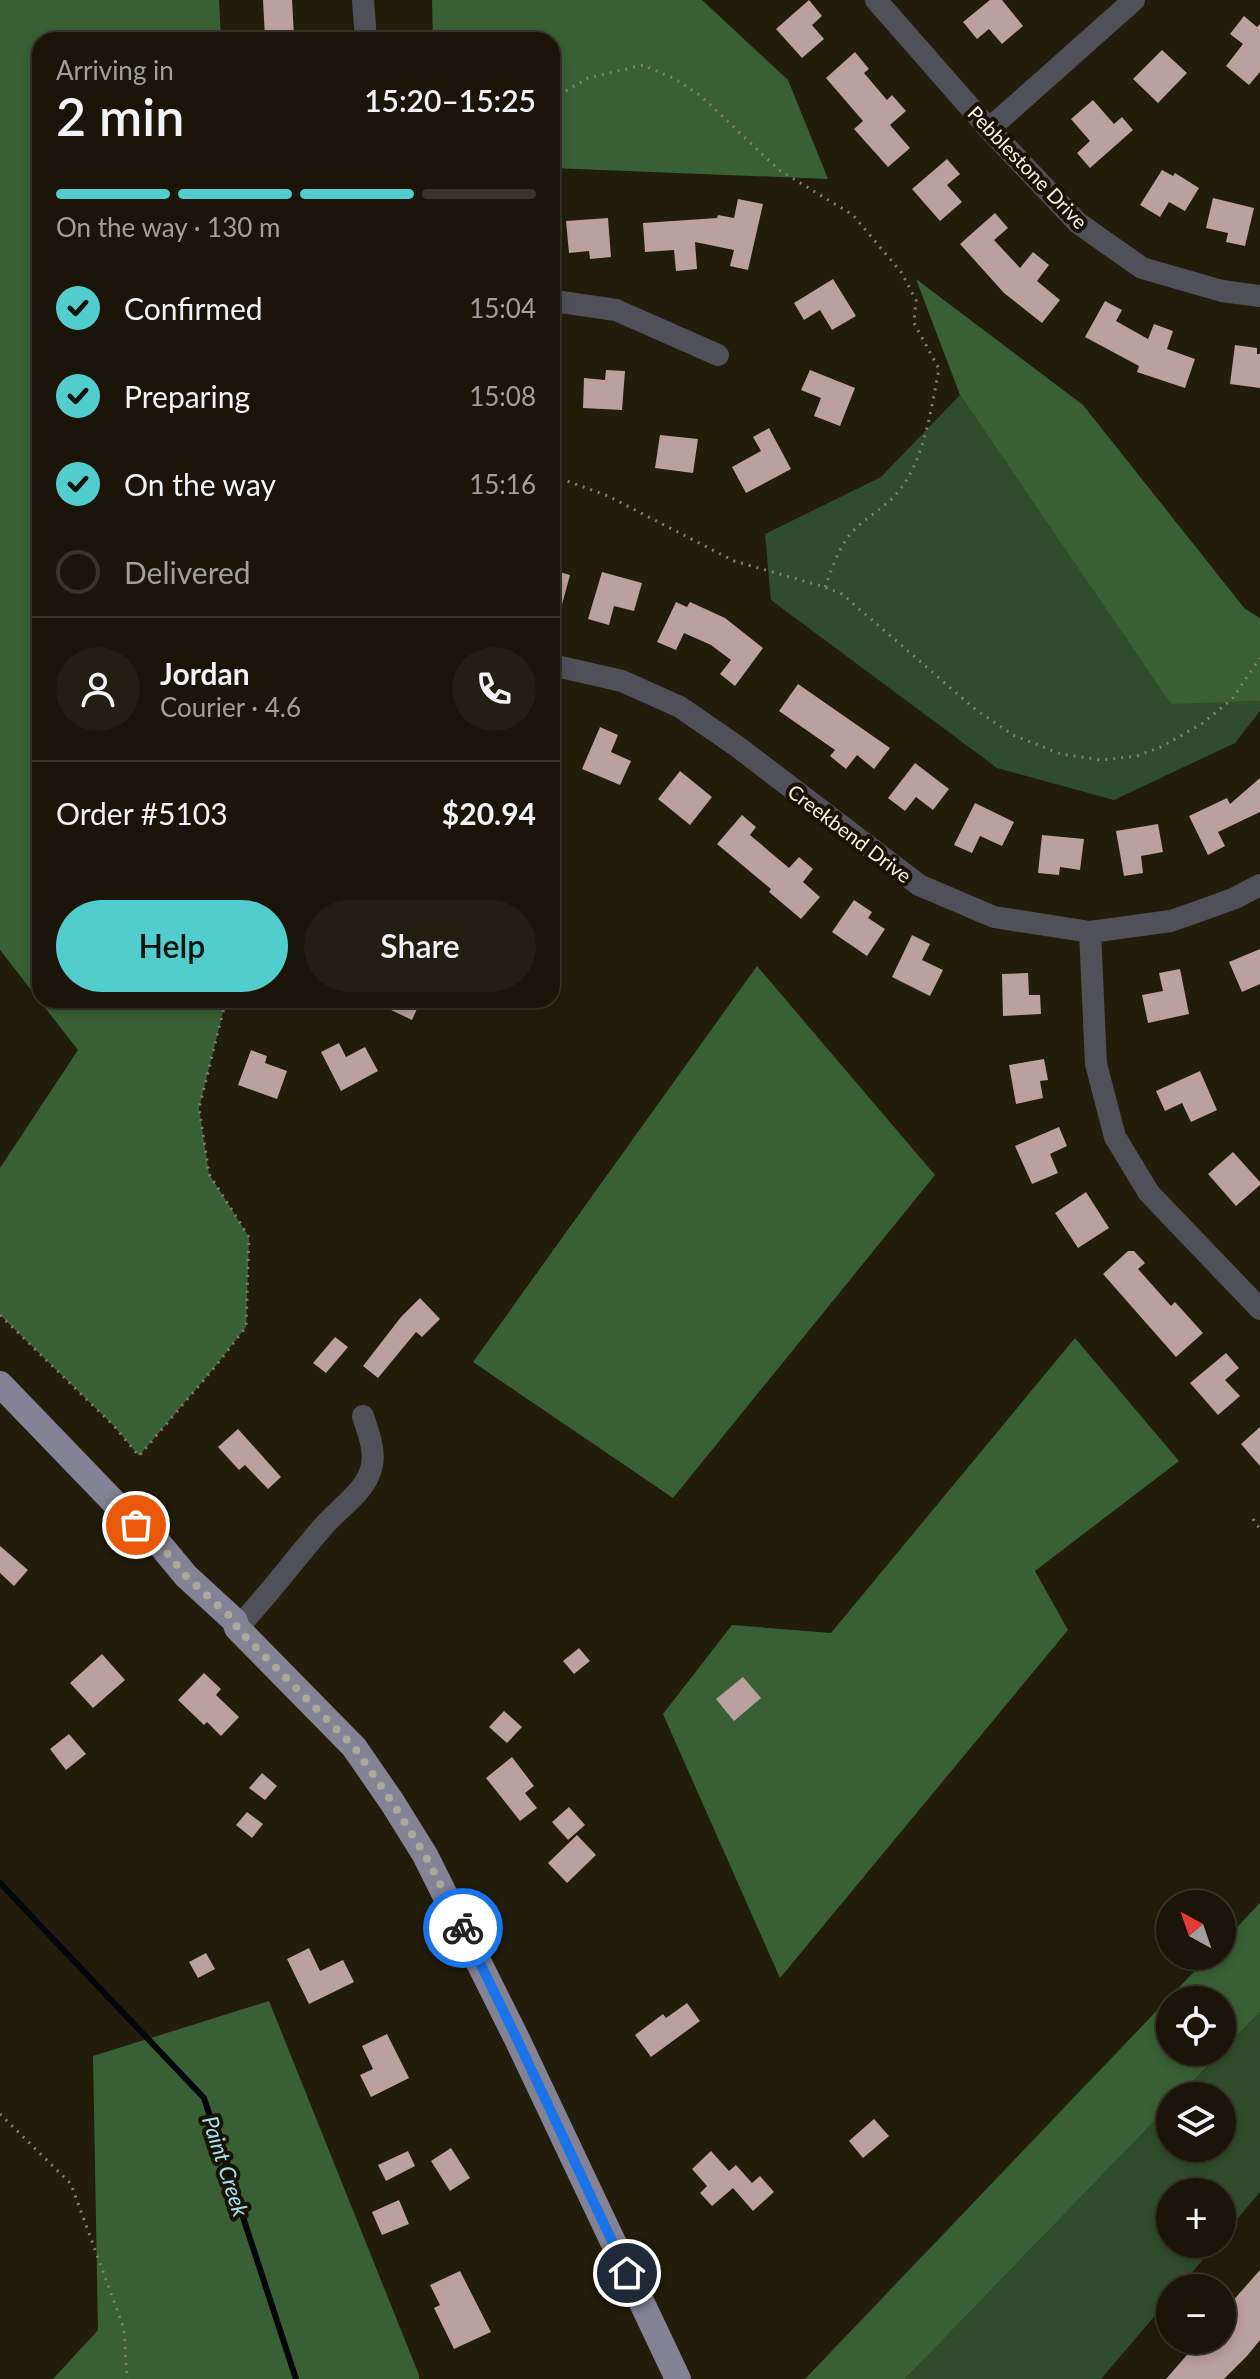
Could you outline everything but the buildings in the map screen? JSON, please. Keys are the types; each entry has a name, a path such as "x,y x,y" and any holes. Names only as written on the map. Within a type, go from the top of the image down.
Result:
{"main road":[{"path":"0,1384 136,1525 152,1535 186,1576 235,1621 237,1628 354,1747 392,1802 425,1855 511,2026 678,2379"}],"street":[{"path":"363,0 365,32"},
{"name":"Pebblestone Drive","path":"876,0 989,129 1078,223 1142,268 1222,291 1260,296"},
{"path":"989,129 1134,0"},
{"path":"560,302 616,310 718,355"},
{"name":"Creekbend Drive","path":"560,667 622,681 680,707 738,747 919,885 994,917 1090,932 1171,921 1233,899 1260,885"},
{"path":"1090,932 1096,1064 1115,1137 1149,1193 1260,1309"},
{"path":"237,1628 324,1524 355,1495 366,1480 372,1465 372,1447 363,1416"}],"path":[{"path":"560,94 588,78 643,65 675,79 701,96 779,170 853,215 901,272 916,300 914,323 939,369 933,398 917,458 898,492 851,533 835,559 825,587"},
{"path":"560,480 608,496 734,561 842,594 975,709 1013,735 1061,754 1101,760 1137,756 1161,747 1203,723 1232,699 1260,658"},
{"path":"0,1315 114,1426 139,1456 246,1327 249,1237 209,1174 199,1108 224,1008"},
{"path":"1253,1519 1260,1529"},
{"path":"0,2114 71,2184 124,2329 127,2379"}],"green space":[{"path":"0,0 219,0 221,32 32,32 32,991 0,950"},
{"path":"432,0 702,0 788,80 828,179 560,168 560,32 433,32"},
{"path":"916,279 1083,405 1245,609 1260,618 1260,701 1171,704 960,395"},
{"path":"960,395 1171,703 1260,701 1260,711 1235,743 1114,800 997,768 771,600 765,534 881,477"},
{"path":"757,966 935,1175 673,1498 473,1362"},
{"path":"45,1008 224,1008 199,1108 209,1174 249,1237 246,1327 139,1456 114,1426 0,1315 0,1168 78,1050"},
{"path":"1075,1338 1179,1461 1035,1571 1068,1630 780,1978 663,1714 732,1625 831,1633"},
{"path":"1260,1903 1260,2012 1236,2037 1236,1986 1180,1986 1196,1970 1236,1970 1236,1928"},
{"path":"269,2001 419,2379 53,2379 98,2330 93,2056"},
{"path":"1156,2011 1156,2066 1208,2066 1192,2082 1156,2082 1156,2119 905,2379 805,2379"},
{"path":"1260,2012 1260,2192 1236,2220 1236,2178 1156,2178 1156,2258 1204,2258 1191,2274 1156,2274 1156,2314 1101,2379 905,2379 1156,2119 1156,2162 1236,2162 1236,2082 1192,2082 1208,2066 1236,2066 1236,2037"}],"waterway":[{"name":"Paint Creek","path":"0,1883 204,2098 296,2379"}],"way so far":[{"path":"136,1525 152,1535 186,1576 235,1621 237,1628 354,1747 425,1855 463,1928"}],"route":[{"path":"463,1928 627,2273"}]}
